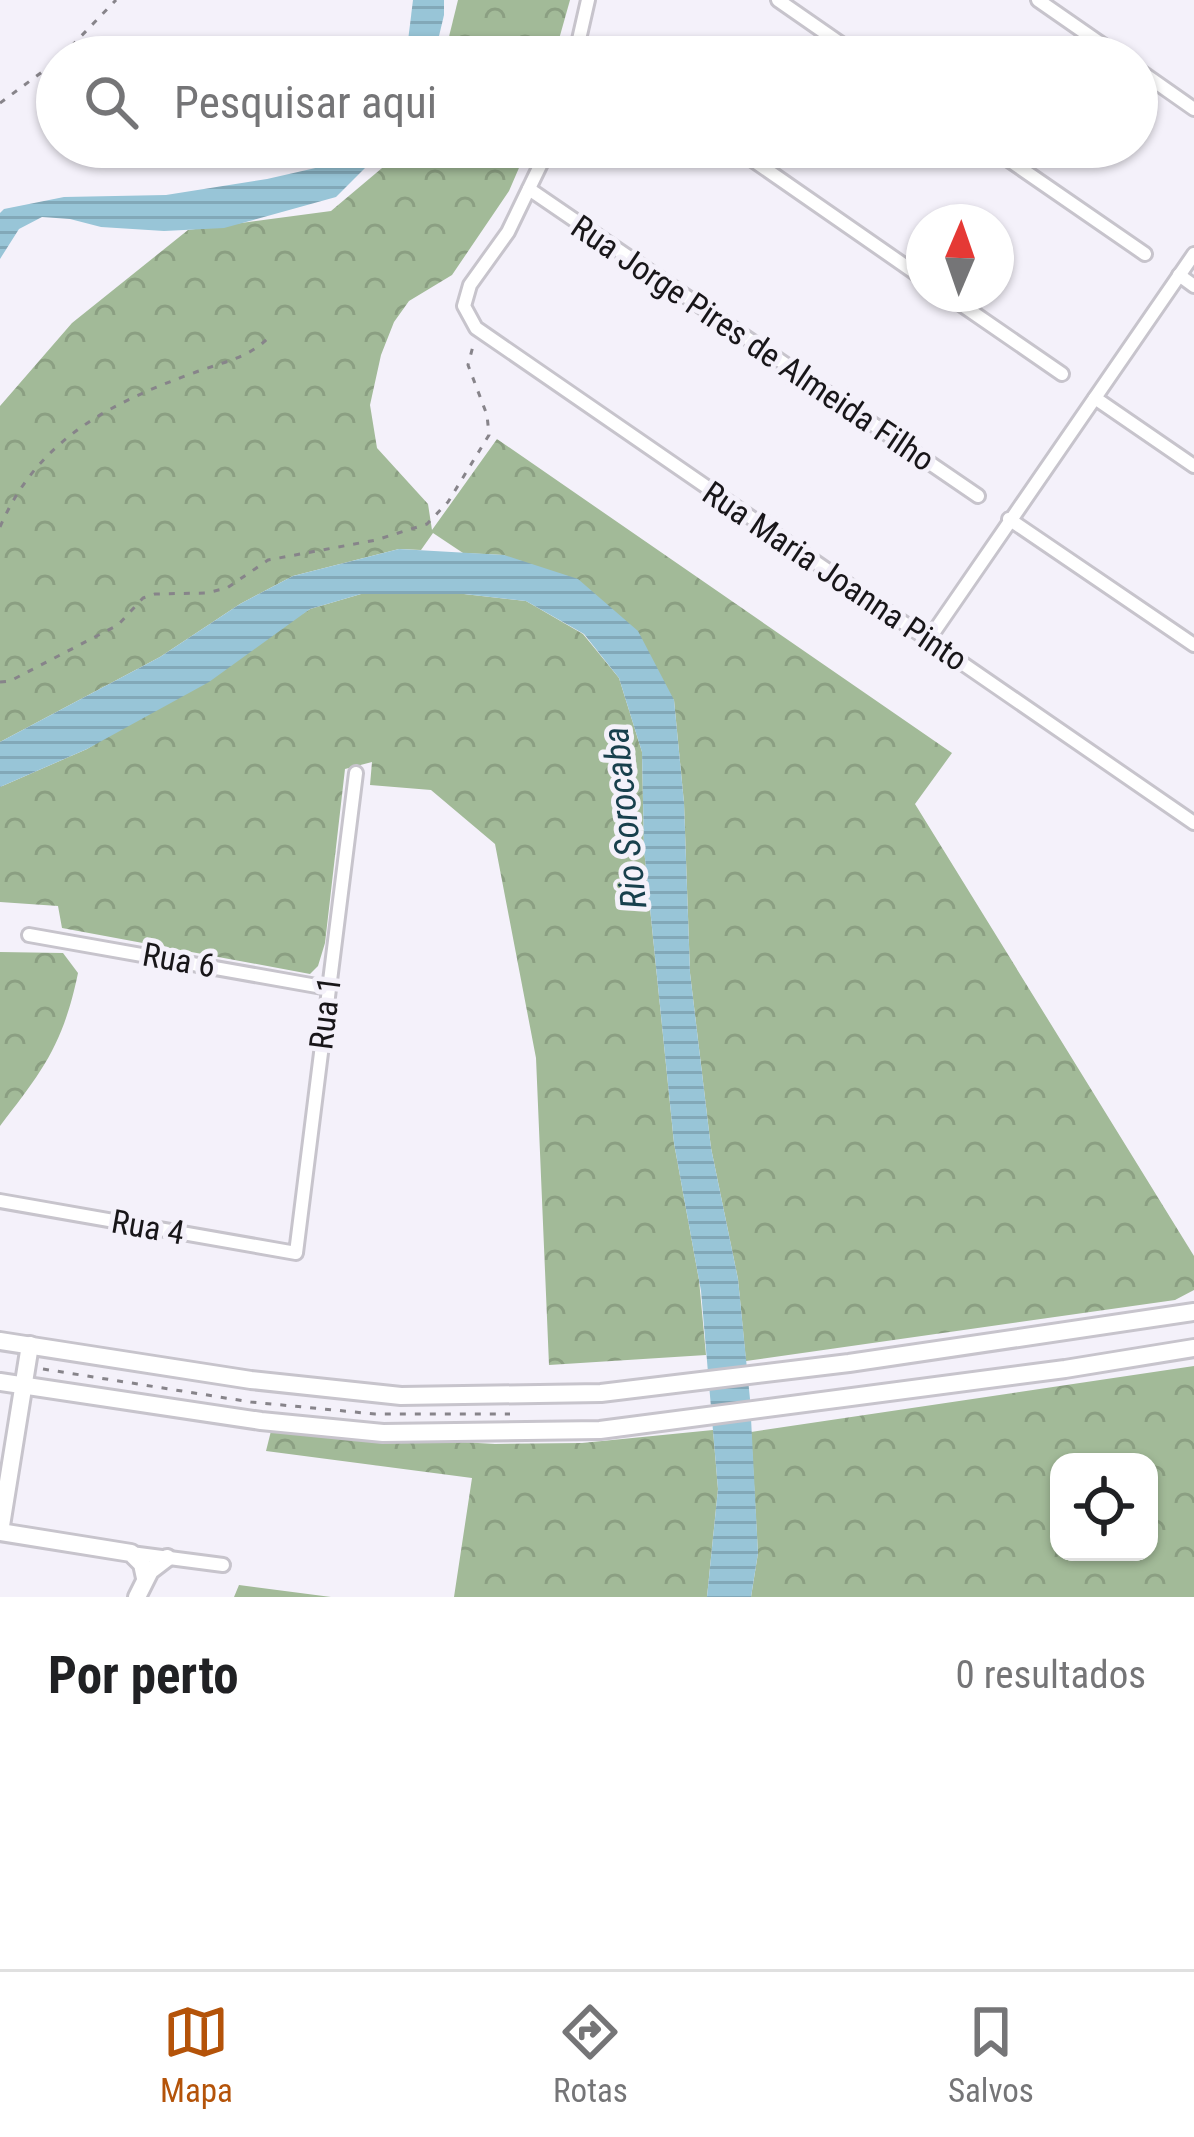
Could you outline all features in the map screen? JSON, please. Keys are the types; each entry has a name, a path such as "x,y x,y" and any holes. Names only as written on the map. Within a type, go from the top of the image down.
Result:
{"main road":[{"path":"0,1340 251,1380 412,1396 602,1393 849,1363 1192,1311"},
{"path":"30,1345 0,1532 131,1553 142,1564 145,1579"},
{"path":"0,1382 261,1421 416,1434 600,1430 1194,1348"},
{"path":"137,1597 145,1579 166,1558"}],"street":[{"path":"580,36 588,0"},
{"path":"778,0 830,36"},
{"path":"1038,0 1090,36"},
{"path":"1158,84 1194,109"},
{"path":"529,189 539,168"},
{"path":"764,168 906,266"},
{"path":"1021,168 1145,254"},
{"name":"Rua Maria Joanna Pinto","path":"529,189 508,232 470,285 464,306 476,328 1194,824"},
{"name":"Rua Jorge Pires de Almeida Filho","path":"529,189 978,496"},
{"path":"928,640 1194,254"},
{"path":"1179,275 1194,286"},
{"path":"972,312 1062,374"},
{"path":"1095,398 1194,466"},
{"path":"1010,519 1194,645"},
{"name":"Rua 1","path":"296,1253 356,773"},
{"name":"Rua 6","path":"29,935 328,988"},
{"name":"Rua 4","path":"0,1202 296,1253"},
{"path":"131,1553 223,1565"}],"path":[{"path":"81,36 116,0"},
{"path":"0,103 36,76"},
{"path":"0,527 32,471 101,412 151,388 254,353 269,337"},
{"path":"0,682 118,625 143,598 227,588 268,560 391,536 427,524 448,502 489,435 487,415 468,365 472,346"}],"green space":[{"path":"458,0 570,0 560,36 449,36"},
{"path":"382,168 519,168 509,191 452,275 409,301 394,322 370,405 377,448 428,504 432,530 497,439 952,753 915,804 1194,1256 1194,1290 1175,1300 746,1361 738,1279 711,1148 690,973 684,803 674,700 504,555 463,553 433,533 421,550 399,549 293,576 240,604 160,657 0,742 0,406 72,323 188,230 331,211"},
{"path":"361,594 464,594 526,601 583,634 619,678 642,752 644,849 674,1143 699,1280 706,1355 549,1365 536,1058 495,844 431,790 370,785 372,762 345,769 325,943 318,966 310,974 62,928 58,906 0,902 0,787 87,749 310,609"},
{"path":"0,952 63,953 78,973 50,1056 0,1126"},
{"path":"1194,1366 1194,1597 751,1597 758,1553 751,1432"},
{"path":"713,1430 718,1489 707,1597 454,1597 472,1478 266,1451 271,1431 495,1444 582,1443"},
{"path":"239,1585 331,1597 234,1597"}],"water":[{"path":"413,0 444,0 439,36 409,36"},
{"path":"315,168 365,168 336,197 224,228 164,231 42,217 19,229 0,259 0,213 4,209 64,197 166,195"},
{"path":"399,549 504,555 578,579 638,631 674,700 684,803 690,973 711,1148 738,1279 750,1399 758,1553 751,1597 707,1597 718,1489 701,1291 674,1143 644,849 642,752 619,678 584,634 526,601 464,594 361,594 310,609 209,682 87,749 0,787 0,742 160,657 240,604 293,576"}],"water label":[{"name":"Rio Sorocaba","path":"625,818"}]}
